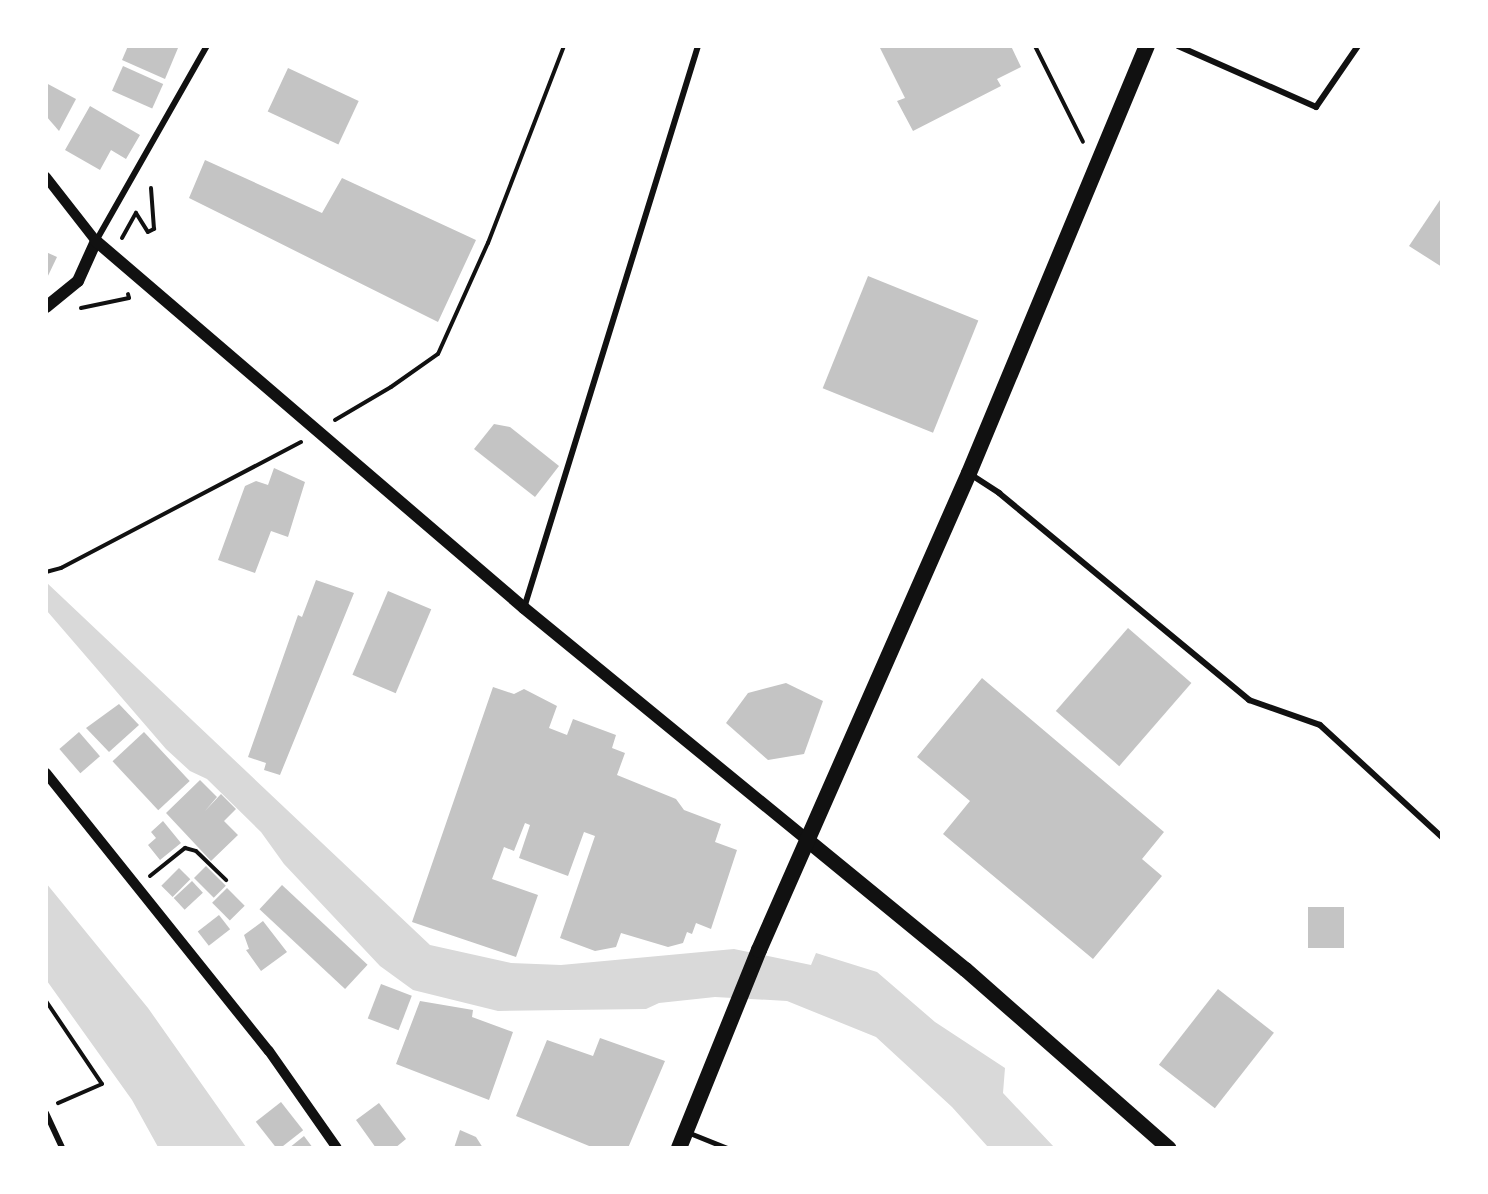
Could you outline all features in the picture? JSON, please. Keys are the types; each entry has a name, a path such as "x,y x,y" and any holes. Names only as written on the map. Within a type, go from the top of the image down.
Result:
{"highway":[{"path":"679,1148 736,1003 806,839 969,473 1147,46"}],"main road":[{"path":"46,307 78,281 96,241 317,433 524,608 965,969 1169,1148"}],"street":[{"path":"46,177 96,241 207,46"},
{"path":"524,608 698,46"},
{"path":"1178,46 1316,106 1358,46"},
{"path":"969,473 999,493 1249,700 1320,725 1442,837"},
{"path":"46,773 269,1051 337,1148"},
{"path":"46,1113 62,1148"}],"lane":[{"path":"686,1131 727,1148"}],"path":[{"path":"46,572 61,568 317,433 438,354 488,243 564,46"},
{"path":"1035,46 1096,168"},
{"path":"136,213 148,232 154,229 151,188"},
{"path":"81,308 129,298"},
{"path":"137,888 185,848 196,851 226,880"},
{"path":"46,1001 102,1084 46,1108"}],"shaded area":[{"path":"46,582 430,945 511,963 561,965 734,949 811,965 816,953 877,972 935,1022 1005,1068 1003,1093 1054,1147 988,1147 952,1107 876,1037 787,1001 715,997 659,1003 646,1009 498,1011 413,990 380,966 284,864 261,832 207,779 190,771 166,749 47,611"},
{"path":"46,883 148,1008 246,1147 158,1147 132,1100 47,981"}],"building":[{"path":"128,46 174,46 178,48 165,79 122,60"},
{"path":"879,46 1011,46 1021,67 997,79 1001,86 913,131 897,101 905,98"},
{"path":"123,66 163,84 152,109 112,91"},
{"path":"288,68 359,101 338,144 268,112"},
{"path":"46,83 76,99 59,131 46,116"},
{"path":"90,106 140,135 126,159 111,150 100,170 65,150"},
{"path":"205,160 322,213 342,178 476,240 438,322 189,198"},
{"path":"1442,197 1442,267 1409,246"},
{"path":"46,252 57,257 46,280"},
{"path":"868,276 978,321 933,433 823,388"},
{"path":"494,424 510,427 559,466 535,497 474,449"},
{"path":"274,468 305,482 288,537 271,531 255,573 218,560 245,486 256,481 268,485"},
{"path":"316,580 354,593 280,775 264,770 266,763 248,757 298,615 302,617"},
{"path":"388,591 431,609 396,693 352,675"},
{"path":"1128,628 1191,683 1119,766 1056,711"},
{"path":"982,678 1164,832 1142,859 1162,876 1093,959 943,834 970,801 917,757"},
{"path":"786,683 823,701 804,754 768,760 726,723 748,693"},
{"path":"493,687 514,694 524,689 557,706 549,728 567,735 573,719 616,735 612,748 625,753 617,775 676,799 684,810 721,824 715,842 737,850 711,929 696,923 692,934 687,932 683,943 668,947 621,933 616,947 595,951 560,938 595,836 584,832 568,876 519,858 530,825 525,823 514,851 504,847 492,879 538,895 516,957 412,922"},
{"path":"119,704 139,725 109,752 86,728"},
{"path":"79,732 100,756 80,773 59,749"},
{"path":"144,732 190,781 158,810 113,761"},
{"path":"200,780 217,797 205,811 221,794 236,809 224,821 238,835 211,861 166,813"},
{"path":"163,821 181,843 160,860 148,845 156,838 151,832"},
{"path":"206,866 226,886 214,898 194,878"},
{"path":"179,868 190,879 173,897 161,886"},
{"path":"192,881 203,893 185,910 174,898"},
{"path":"282,885 368,965 345,989 259,909"},
{"path":"227,888 245,906 230,921 212,903"},
{"path":"1308,907 1344,907 1344,948 1308,948"},
{"path":"219,915 230,929 209,946 198,932"},
{"path":"263,921 287,952 261,971 246,950 249,949 244,935"},
{"path":"381,984 412,996 399,1030 368,1019"},
{"path":"1218,989 1274,1033 1215,1108 1159,1065"},
{"path":"420,1001 473,1010 472,1017 513,1032 489,1100 396,1064"},
{"path":"600,1038 665,1061 628,1148 594,1148 516,1116 547,1040 593,1056"},
{"path":"281,1102 303,1130 281,1148 276,1148 256,1122"},
{"path":"379,1103 406,1139 395,1148 376,1148 356,1120"},
{"path":"460,1130 476,1137 483,1148 454,1148"},
{"path":"304,1136 313,1148 289,1148"}]}
